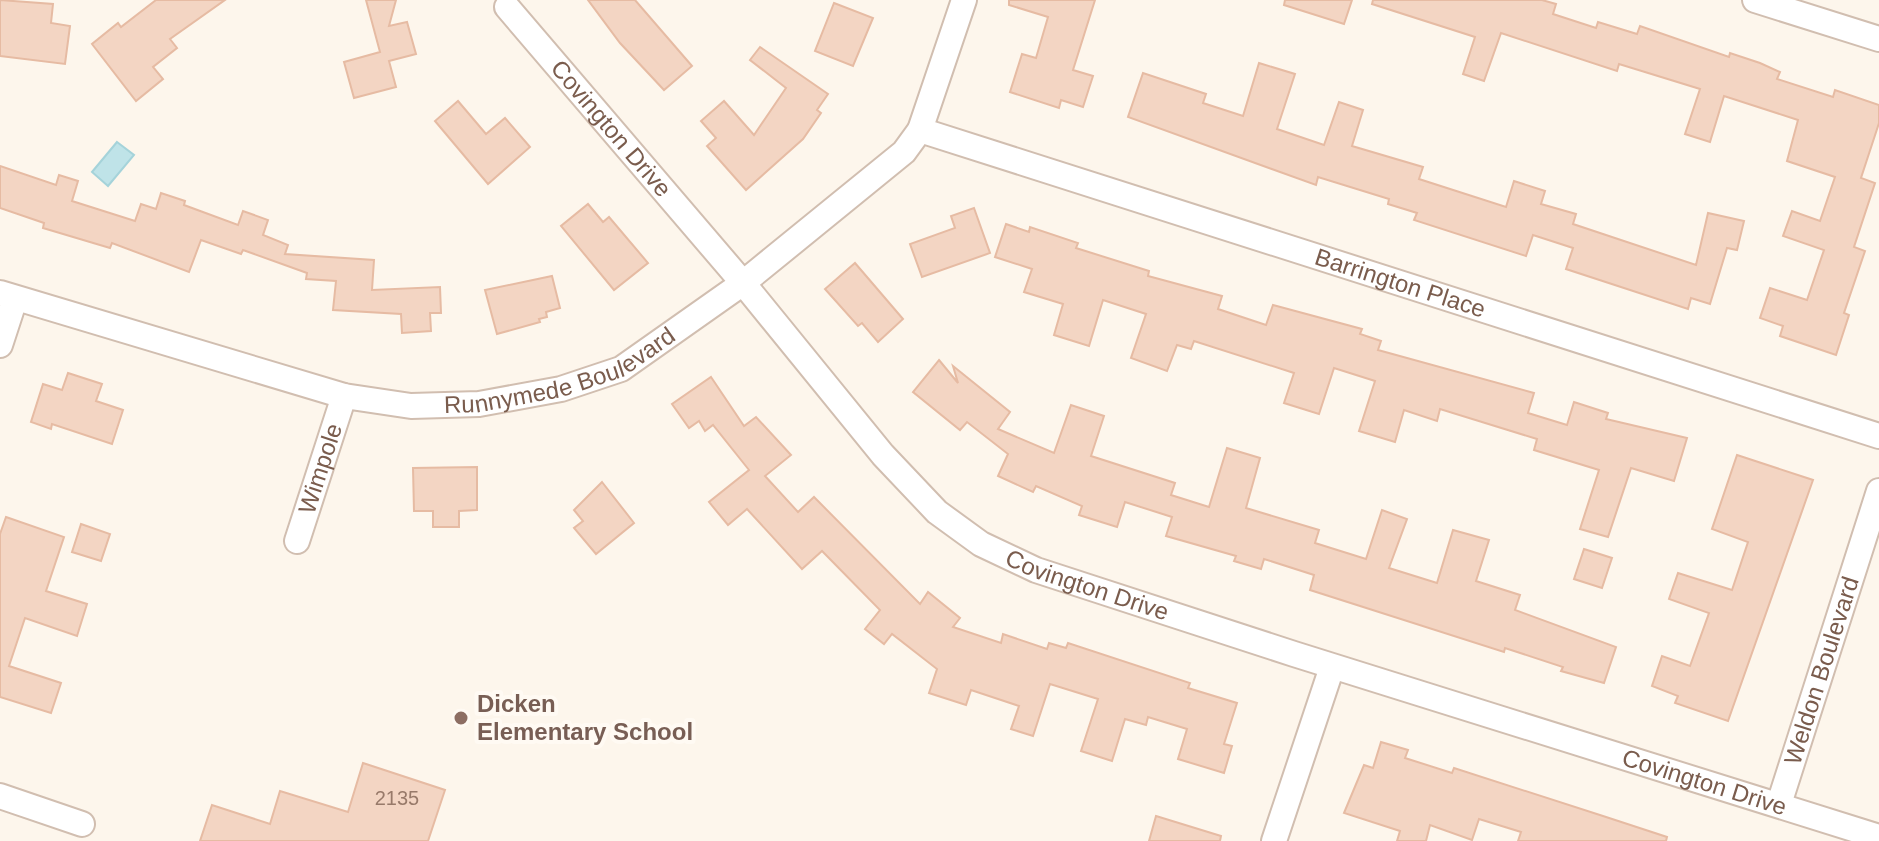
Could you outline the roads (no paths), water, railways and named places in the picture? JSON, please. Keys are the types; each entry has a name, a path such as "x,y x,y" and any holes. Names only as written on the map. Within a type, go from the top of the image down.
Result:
{"street":[{"name":"Runnymede Boulevard","path":"8,296 344,396 411,406 479,404 561,389 621,369 743,283 904,152 920,130 964,0"},
{"path":"1755,0 1879,39"},
{"name":"Covington Drive","path":"507,7 743,283 883,455 937,512 981,544 1036,570 1332,667 1879,837"},
{"name":"Barrington Place","path":"920,130 1879,436"},
{"path":"0,345 8,296"},
{"name":"Wimpole","path":"297,541 344,396"},
{"name":"Weldon Boulevard","path":"1779,804 1879,491"},
{"path":"1274,841 1332,667"},
{"path":"0,796 82,824"}],"water":[{"path":"117,142 134,155 108,186 92,172"}],"place":[{"name":"Dicken Elementary School","path":"461,718"}]}
